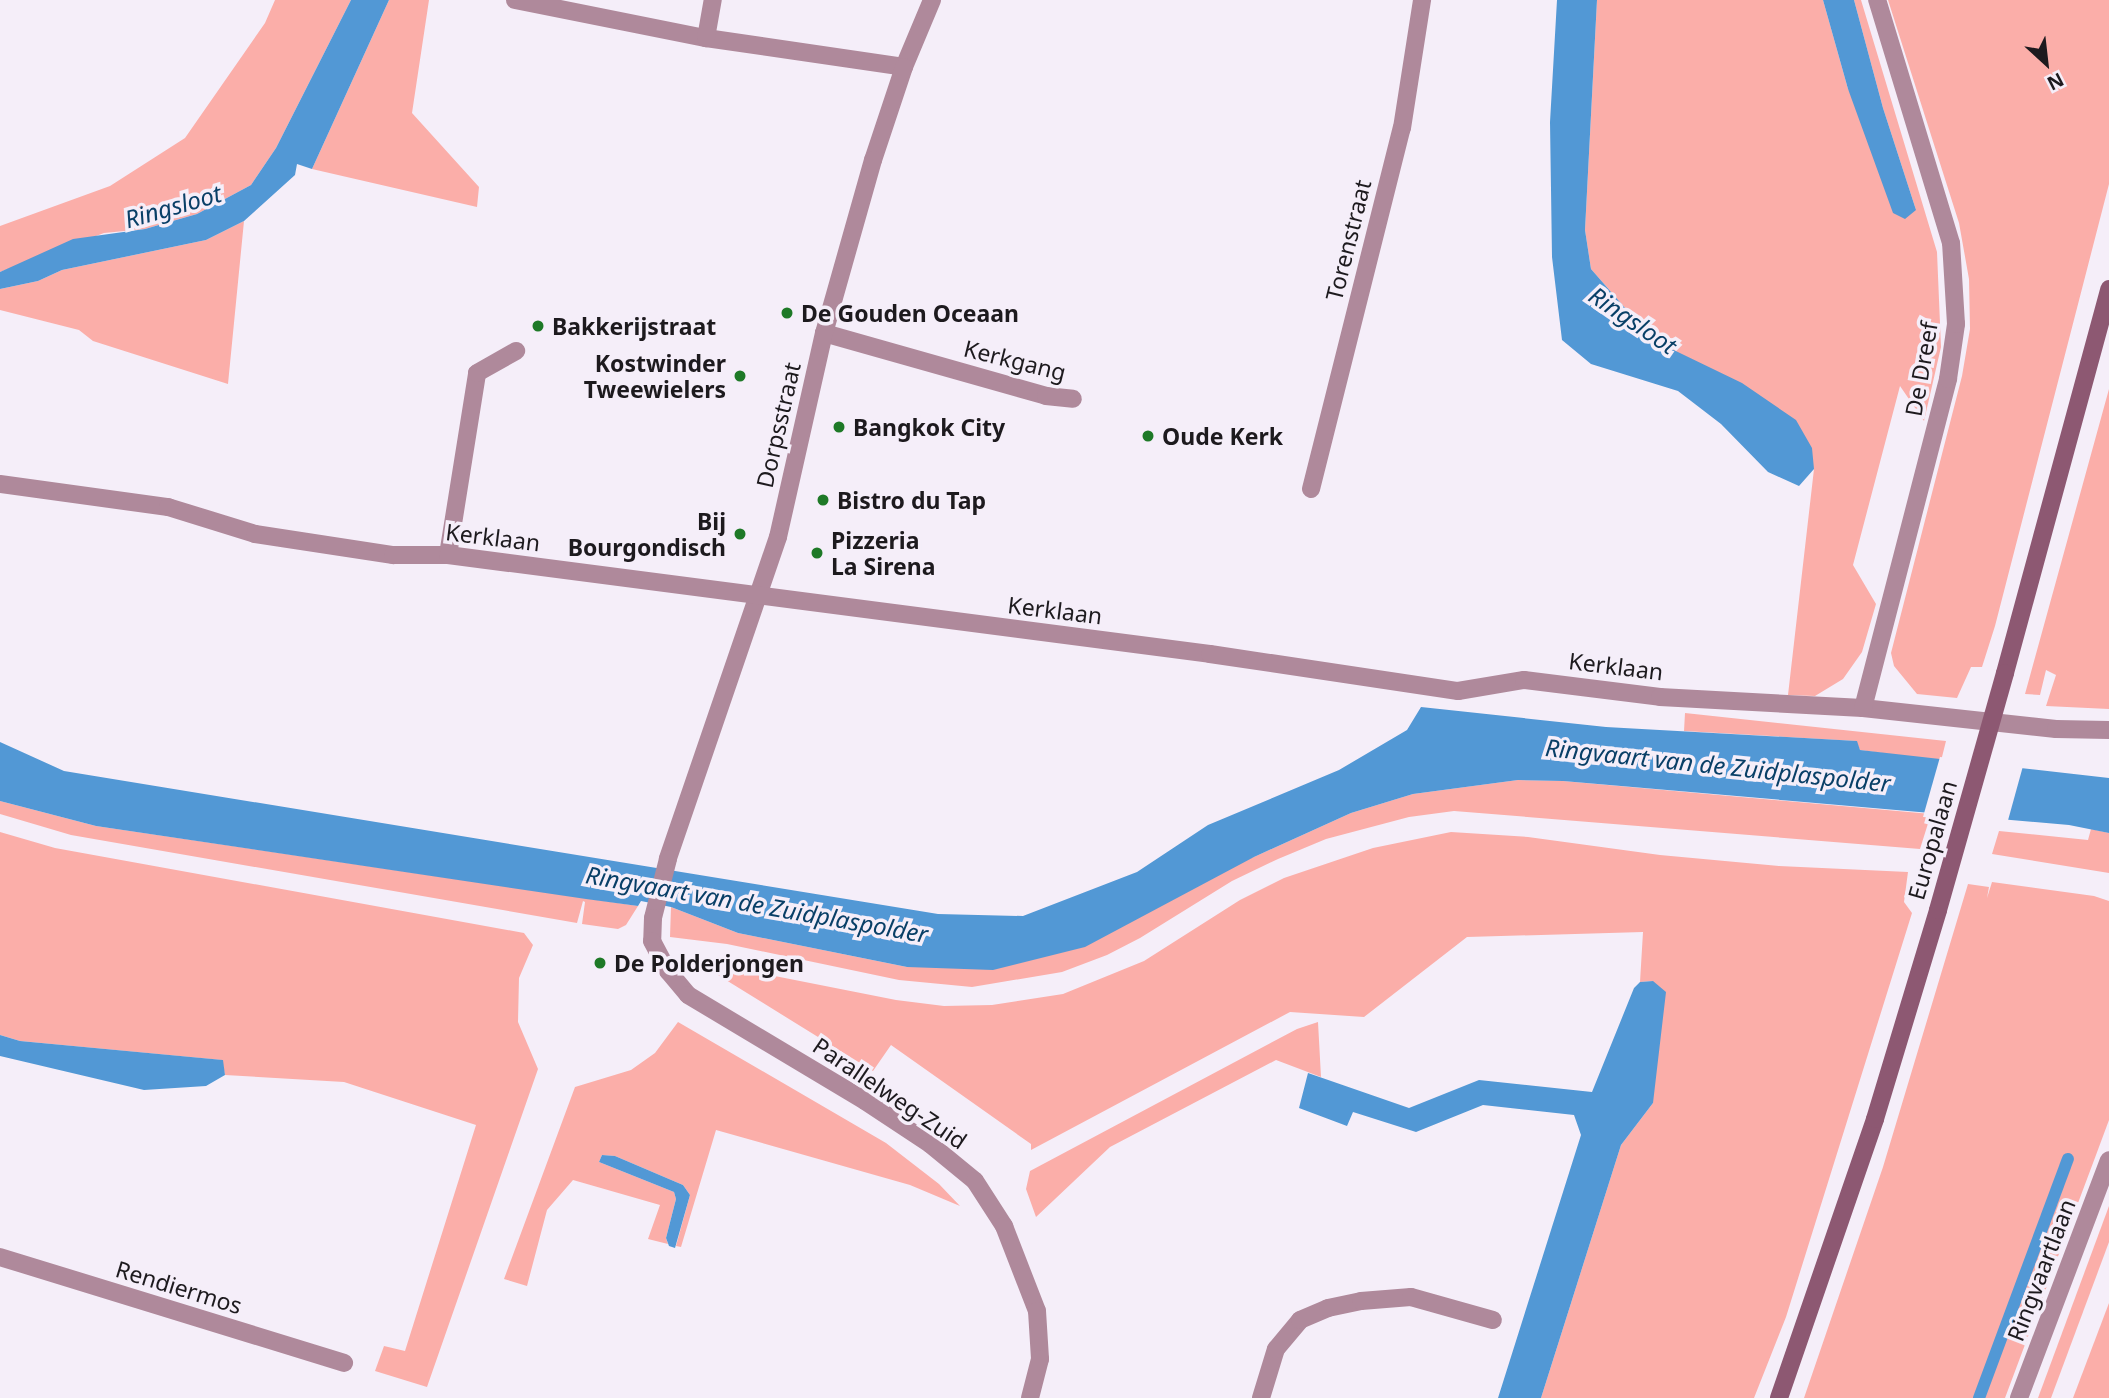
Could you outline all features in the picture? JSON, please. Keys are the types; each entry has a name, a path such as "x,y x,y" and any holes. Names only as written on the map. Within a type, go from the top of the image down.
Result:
{"main road":[{"name":"Europalaan","path":"1779,1398 1875,1119 1938,910 2109,289"}],"street":[{"path":"515,0 706,38 904,67"},
{"path":"706,38 713,0"},
{"name":"Dorpsstraat","path":"653,918 668,859 778,537 824,333 869,173 904,67 932,0"},
{"name":"Torenstraat","path":"1311,489 1402,128 1422,0"},
{"name":"De Dreef","path":"1863,708 1948,379 1956,324 1951,243 1877,0"},
{"name":"Kerkgang","path":"824,333 1046,396 1073,399"},
{"path":"448,555 477,373 516,351"},
{"name":"Kerklaan","path":"0,484 168,507 255,534 393,555 448,555 1210,654 1458,691 1524,680 1660,697 1863,708 2056,729 2109,730"},
{"name":"Parallelweg-Zuid","path":"653,918 652,941 668,971 688,995 865,1101 930,1144 975,1181 1004,1226 1037,1311 1040,1359 1030,1398"},
{"name":"Ringvaartlaan","path":"2019,1398 2109,1160"},
{"name":"Rendiermos","path":"0,1256 344,1363"},
{"path":"1261,1398 1276,1349 1300,1320 1328,1308 1361,1301 1411,1297 1493,1320"}],"shaded area":[{"path":"275,0 351,0 276,148 251,185 197,214 145,229 104,233 0,272 0,226 110,186 185,138 265,23"},
{"path":"389,0 429,0 412,113 479,187 477,207 312,169"},
{"path":"1597,0 1823,0 1848,89 1916,210 1883,108 1854,0 1861,0 1937,252 1941,347 1924,421 1900,386 1853,565 1876,604 1862,652 1843,679 1815,696 1788,695 1814,469 1696,363 1653,340 1591,269 1585,230"},
{"path":"1888,0 2109,0 2109,184 1995,626 1982,667 1971,667 1957,698 1917,694 1894,666 1891,653 1962,376 1970,329 1969,279 1959,223"},
{"path":"244,221 228,384 93,341 79,330 0,310 0,289 38,281 62,270 206,240"},
{"path":"2109,389 2109,709 2046,706 2056,675 2046,670 2040,695 2025,694"},
{"path":"1685,713 1946,741 1941,761 1860,750 1856,741 1684,731"},
{"path":"1518,780 1563,781 1931,814 1920,849 1454,811 1409,817 1326,839 1278,859 1232,881 1140,938 1107,955 1062,972 972,987 899,980 727,944 670,937 671,907 738,933 907,967 1254,857 1351,813 1413,794"},
{"path":"0,801 96,826 638,906 626,925 618,929 582,924 583,901 577,923 71,835 0,814"},
{"path":"2091,829 2109,833 2109,873 1992,854 1999,831 2088,840"},
{"path":"0,832 55,848 524,933 533,945 519,978 518,1022 538,1069 427,1387 375,1371 384,1346 405,1351 476,1125 344,1082 225,1075 222,1060 20,1041 0,1035"},
{"path":"1451,832 1528,837 1660,855 1779,866 1908,872 1904,902 1912,913 1786,1317 1754,1398 1541,1398 1621,1145 1653,1103 1653,981 1640,982 1643,932 1467,937 1364,1017 1290,1012 1031,1150 1031,1144 891,1045 873,1071 713,972 714,964 896,1000 944,1006 992,1005 1063,994 1144,961 1240,900 1284,878 1373,848"},
{"path":"1992,882 2094,896 2109,901 2109,1120 2005,1398 1804,1398 1883,1167 1968,884 1989,887 1987,898"},
{"path":"678,1022 886,1143 939,1184 960,1206 910,1185 716,1130 681,1247 676,1246 690,1195 683,1185 615,1156 602,1155 599,1162 674,1192 676,1199 666,1238 668,1244 648,1239 660,1205 573,1180 547,1210 527,1286 504,1279 575,1087 631,1070 655,1053"},
{"path":"1318,1022 1321,1077 1276,1060 1110,1147 1036,1217 1026,1189 1030,1171 1297,1029"},
{"path":"2109,1206 2109,1242 2051,1398 2038,1398"},
{"path":"2109,1303 2109,1398 2073,1398"}],"water":[{"path":"351,0 389,0 312,169 297,164 295,175 244,221 206,240 62,270 38,281 0,289 0,272 73,239 145,229 197,214 251,185 276,148"},
{"name":"Ringsloot","path":"1557,0 1597,0 1585,230 1591,269 1653,340 1742,383 1796,420 1812,448 1814,469 1799,486 1768,472 1721,424 1678,391 1591,364 1562,340 1552,257 1550,122"},
{"path":"1823,0 1854,0 1883,108 1916,210 1905,219 1893,213 1848,89"},
{"name":"Ringvaart van de Zuidplaspolder","path":"1421,707 1606,727 1857,741 1860,750 2109,778 2109,833 2069,825 1563,781 1518,780 1413,794 1351,813 1254,857 1085,947 993,970 907,967 738,933 671,907 641,901 638,906 586,899 96,826 0,801 0,742 64,771 938,914 1023,916 1137,872 1208,825 1339,770 1407,730"},
{"path":"1653,981 1666,992 1653,1103 1621,1145 1541,1398 1498,1398 1581,1135 1574,1115 1483,1105 1416,1132 1353,1112 1347,1126 1299,1108 1308,1073 1409,1108 1479,1080 1592,1092 1634,988 1640,982"},
{"path":"0,1035 20,1041 223,1060 225,1075 206,1086 144,1090 0,1056"},
{"path":"602,1155 615,1156 683,1185 690,1195 675,1248 669,1246 666,1238 676,1199 674,1192 599,1162"}],"pier":[{"path":"1940,757 2023,766 2007,824 1923,817"}],"waterway":[{"path":"1979,1398 2068,1159"}],"place":[{"name":"De Gouden Oceaan","path":"787,313"},
{"name":"Bakkerijstraat","path":"538,326"},
{"name":"Kostwinder Tweewielers","path":"740,376"},
{"name":"Bangkok City","path":"839,427"},
{"name":"Oude Kerk","path":"1148,436"},
{"name":"Bistro du Tap","path":"823,500"},
{"name":"Bij Bourgondisch","path":"740,534"},
{"name":"Pizzeria La Sirena","path":"817,553"},
{"name":"De Polderjongen","path":"600,963"}]}
